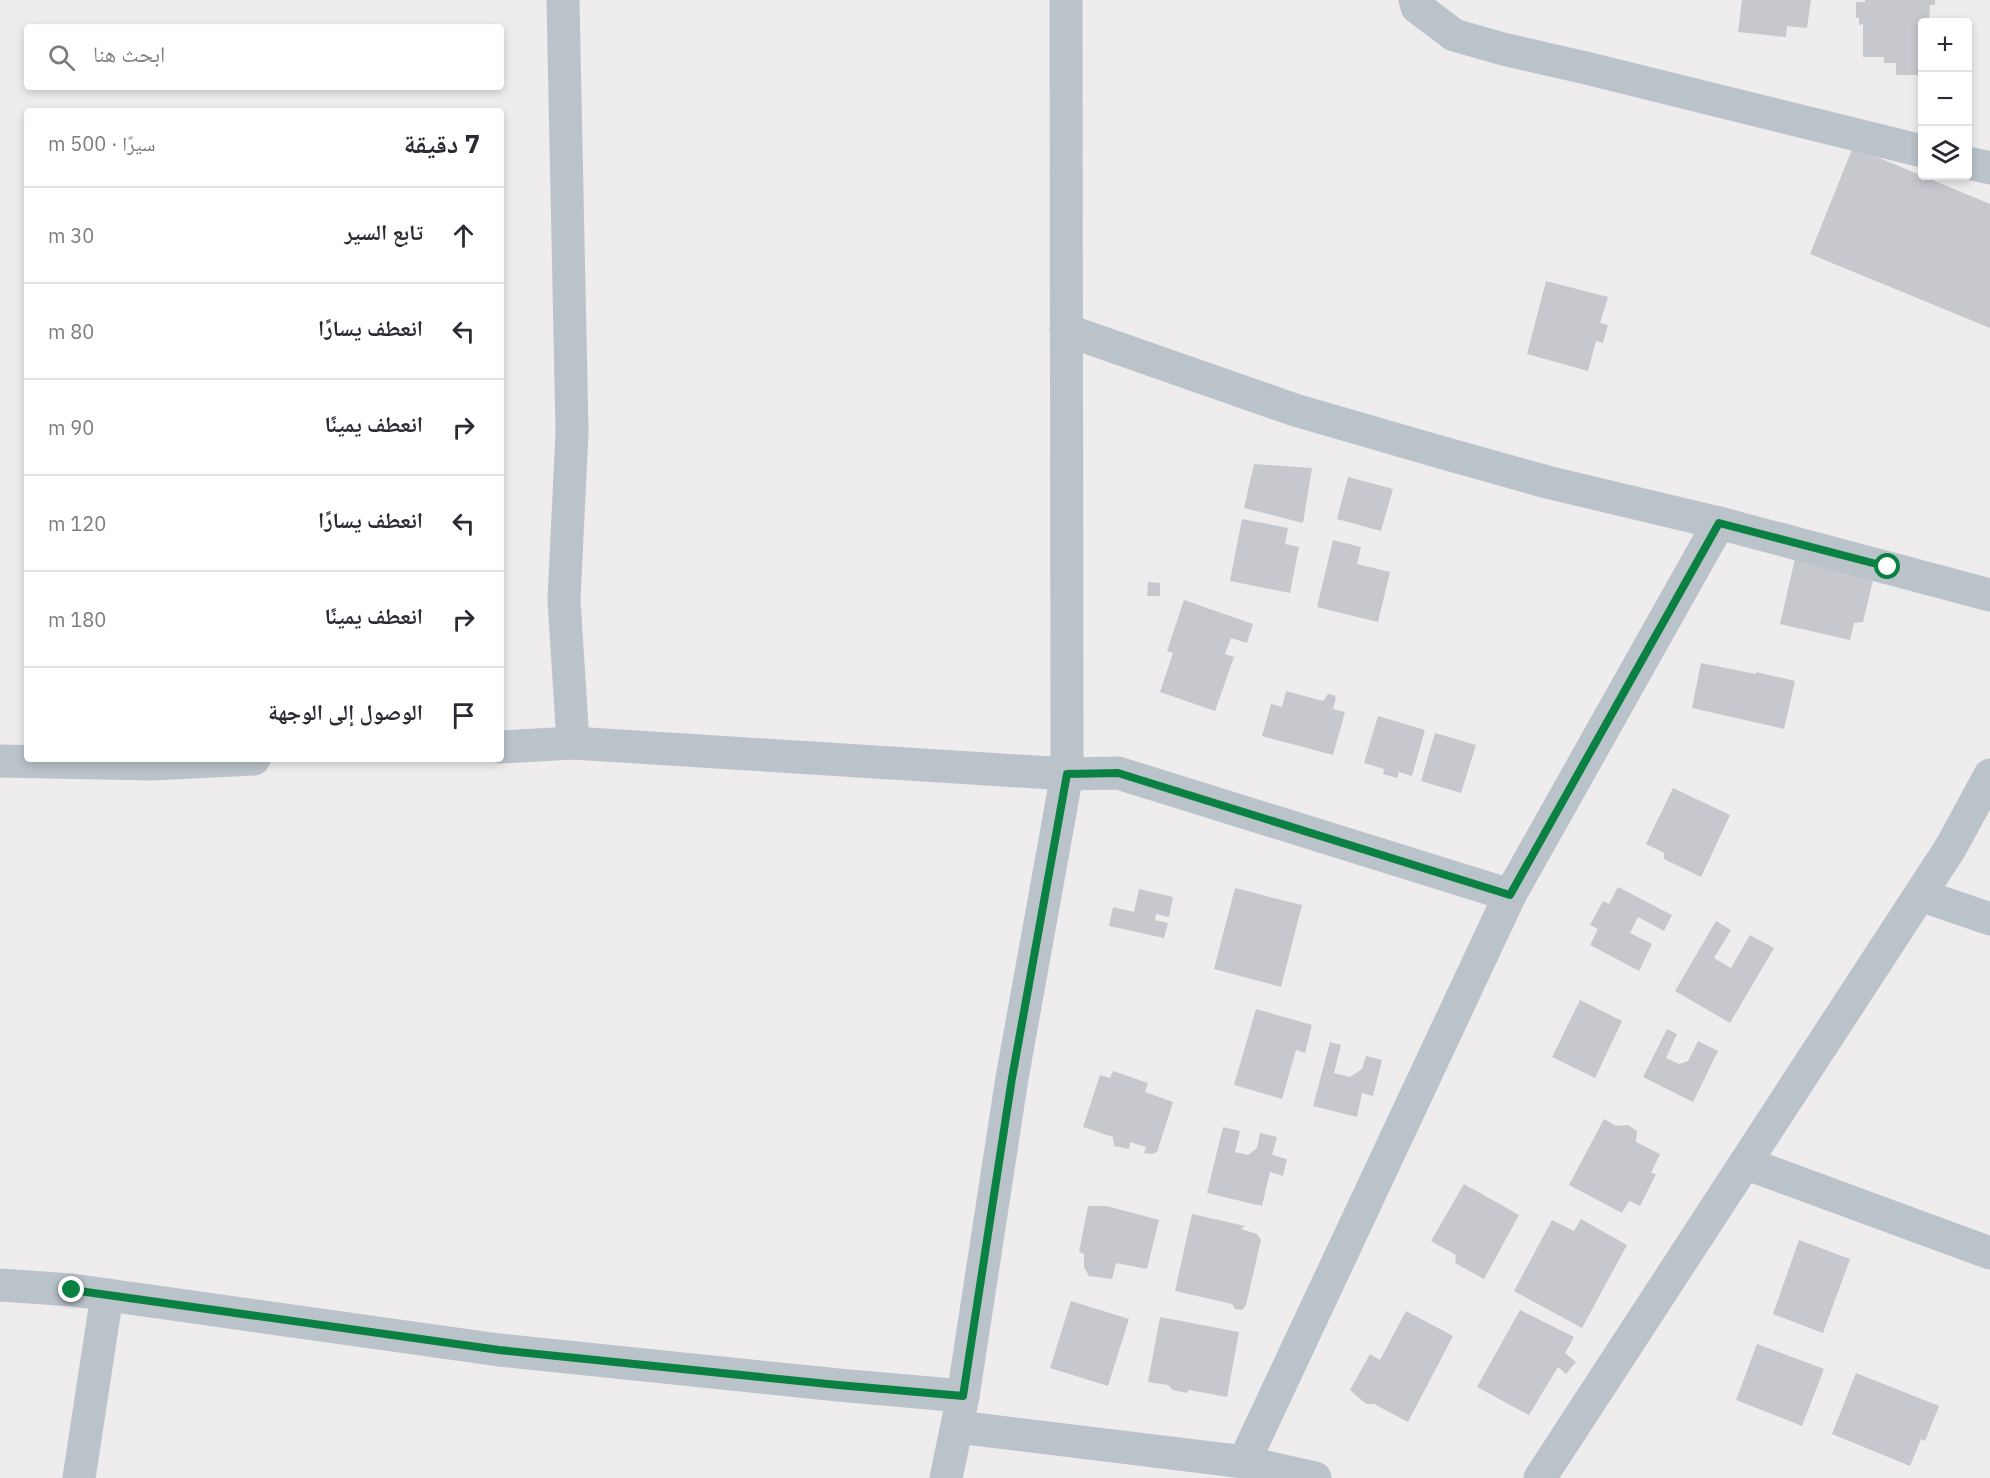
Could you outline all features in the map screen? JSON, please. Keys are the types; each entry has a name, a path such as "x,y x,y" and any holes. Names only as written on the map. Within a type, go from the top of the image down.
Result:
{"street":[{"path":"563,0 572,432 564,600 573,743"},
{"path":"946,1478 960,1412 1012,1078 1067,774 1066,0"},
{"path":"1415,0 1417,7 1454,36 1918,150"},
{"path":"1972,164 1990,168"},
{"path":"1066,330 1295,410 1547,482 1719,523 1990,595"},
{"path":"1244,1462 1510,895 1719,523"},
{"path":"504,747 573,743 1067,774 1118,773 1510,895"},
{"path":"0,761 24,761"},
{"path":"50,762 151,764 192,762"},
{"path":"1540,1478 1951,847 1990,775"},
{"path":"1920,895 1990,919"},
{"path":"1745,1163 1990,1253"},
{"path":"0,1285 72,1290 499,1350 838,1385 960,1412 1244,1462 1315,1478"},
{"path":"79,1478 107,1295"}],"building":[{"path":"1742,0 1811,0 1807,28 1787,26 1786,37 1738,32"},
{"path":"1865,0 1935,0 1935,5 1930,5 1929,18 1918,18 1918,75 1896,75 1896,63 1884,63 1884,57 1863,57 1863,24 1859,25 1859,18 1856,18 1856,2 1865,2"},
{"path":"1853,147 1918,174 1918,180 1932,180 1990,204 1990,328 1810,254"},
{"path":"1546,281 1608,297 1600,323 1608,325 1603,343 1596,341 1588,371 1527,354"},
{"path":"1254,464 1312,468 1303,523 1244,508"},
{"path":"1348,477 1393,489 1381,531 1337,519"},
{"path":"1242,519 1288,528 1285,544 1299,547 1290,593 1230,581"},
{"path":"1333,540 1361,547 1357,564 1390,572 1378,622 1317,607"},
{"path":"1797,550 1876,568 1863,622 1854,623 1850,640 1780,624"},
{"path":"1148,582 1160,583 1160,596 1147,596"},
{"path":"1184,600 1253,624 1247,643 1231,638 1225,654 1234,657 1215,711 1160,692 1173,653 1167,651"},
{"path":"1701,663 1795,681 1784,729 1692,708"},
{"path":"1286,691 1323,701 1328,694 1334,695 1336,698 1333,709 1345,712 1333,755 1262,736 1271,704 1282,707"},
{"path":"1378,716 1425,730 1412,776 1399,772 1397,778 1383,774 1384,769 1364,763"},
{"path":"1435,733 1476,745 1461,793 1421,781"},
{"path":"1673,788 1730,815 1701,877 1664,859 1664,853 1646,844"},
{"path":"1618,887 1672,915 1664,931 1638,917 1630,933 1652,944 1639,971 1590,945 1598,929 1590,925 1603,901 1609,904"},
{"path":"1235,888 1302,905 1281,987 1214,969"},
{"path":"1139,889 1173,897 1169,917 1156,914 1155,920 1168,923 1164,938 1109,926 1113,907 1134,912"},
{"path":"1716,921 1731,930 1714,958 1731,968 1750,935 1774,948 1730,1023 1675,991"},
{"path":"1580,1000 1622,1021 1595,1078 1552,1057"},
{"path":"1256,1009 1312,1025 1305,1053 1296,1050 1282,1099 1234,1085"},
{"path":"1667,1029 1677,1034 1666,1058 1679,1064 1688,1061 1698,1041 1718,1051 1693,1102 1643,1077"},
{"path":"1330,1042 1341,1045 1334,1073 1350,1077 1362,1069 1366,1056 1382,1060 1373,1096 1362,1093 1357,1117 1313,1106"},
{"path":"1113,1071 1148,1083 1145,1092 1173,1102 1157,1152 1144,1153 1146,1147 1130,1142 1129,1149 1114,1146 1113,1137 1083,1127 1100,1075 1110,1078"},
{"path":"1604,1119 1616,1126 1628,1125 1637,1131 1636,1142 1660,1154 1651,1173 1656,1174 1640,1206 1629,1201 1622,1213 1569,1185"},
{"path":"1223,1127 1240,1131 1235,1152 1248,1155 1257,1148 1260,1133 1277,1137 1272,1155 1287,1159 1283,1176 1270,1172 1262,1206 1207,1193"},
{"path":"1464,1184 1519,1215 1484,1279 1455,1263 1456,1255 1431,1241"},
{"path":"1088,1206 1107,1206 1159,1220 1147,1269 1116,1263 1112,1279 1089,1276 1084,1267 1084,1254 1079,1252"},
{"path":"1192,1214 1245,1226 1241,1229 1257,1234 1261,1240 1246,1305 1242,1310 1235,1309 1232,1304 1175,1291"},
{"path":"1581,1219 1627,1245 1582,1328 1514,1291 1552,1220 1574,1231"},
{"path":"1799,1240 1850,1259 1823,1333 1773,1314"},
{"path":"1071,1301 1129,1319 1108,1386 1050,1368"},
{"path":"1520,1310 1574,1337 1565,1353 1576,1362 1566,1374 1558,1367 1529,1415 1477,1387"},
{"path":"1406,1311 1453,1336 1408,1422 1374,1404 1366,1404 1350,1390 1370,1354 1380,1360"},
{"path":"1160,1317 1239,1332 1227,1397 1189,1390 1186,1393 1173,1390 1168,1385 1148,1382"},
{"path":"1757,1344 1824,1369 1802,1426 1736,1400"},
{"path":"1856,1373 1939,1406 1925,1441 1921,1439 1910,1466 1832,1434"}],"route":[{"path":"72,1290 499,1350 963,1396 1012,1078 1067,774 1118,773 1510,895 1719,523 1888,567"}]}
